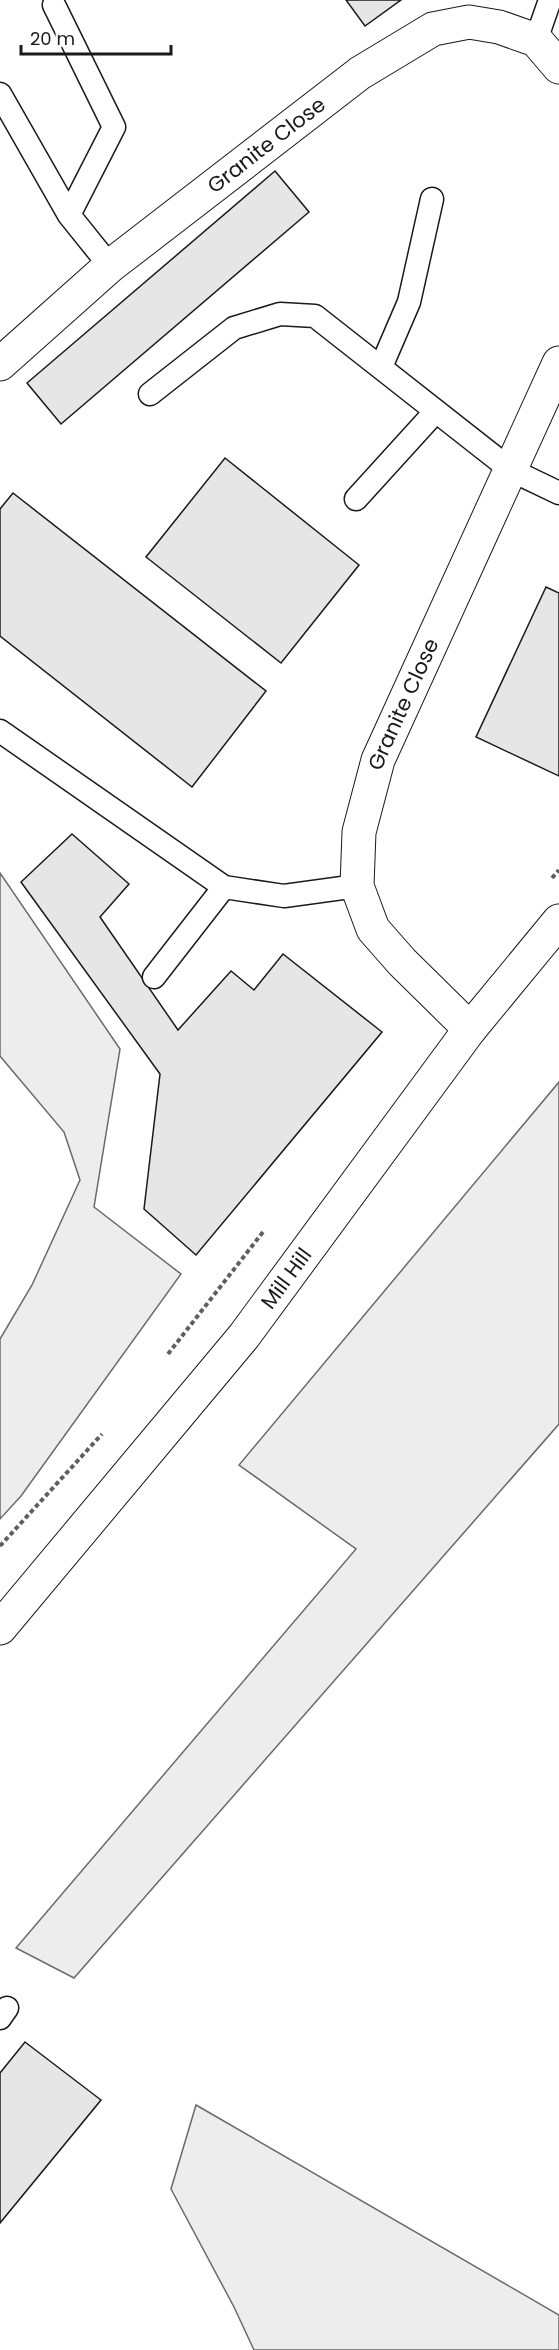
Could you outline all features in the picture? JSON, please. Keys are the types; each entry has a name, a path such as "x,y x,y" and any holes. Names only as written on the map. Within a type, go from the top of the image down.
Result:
{"street":[{"name":"Granite Close","path":"0,364 110,266 360,73 433,29 470,11 499,27 536,40"},
{"path":"536,40 559,67"},
{"name":"Granite Close","path":"470,1029 402,962 373,929 357,886 359,832 378,760 559,363"},
{"name":"Mill Hill","path":"0,1628 244,1336 470,1029 559,921"}],"lane":[{"path":"536,40 550,0"},
{"path":"54,5 114,127 69,215"},
{"path":"0,94 69,215 110,266"},
{"path":"381,368 410,302 432,199"},
{"path":"150,394 234,328 280,314 315,316 510,470 559,493"},
{"path":"356,499 436,411"},
{"path":"0,730 224,887 284,896 357,886"},
{"path":"154,976 224,887"}],"shaded area":[{"path":"0,873 120,1049 94,1207 181,1274 21,1496 0,1519 0,1339 32,1285 80,1180 64,1132 0,1056"},
{"path":"559,1082 559,1424 74,1978 16,1948 356,1549 239,1465"},
{"path":"196,2105 559,2315 559,2350 254,2350 234,2307 171,2189"}],"building":[{"path":"346,0 401,0 365,26"},
{"path":"275,171 309,212 61,424 27,383"},
{"path":"225,458 359,565 281,663 146,557"},
{"path":"13,493 266,691 192,787 0,636 0,509"},
{"path":"546,587 559,593 559,776 476,737"},
{"path":"72,834 129,884 100,917 178,1030 231,971 254,990 283,954 382,1032 196,1255 144,1209 160,1074 21,882"},
{"path":"25,2042 101,2100 0,2223 0,2073"}]}
